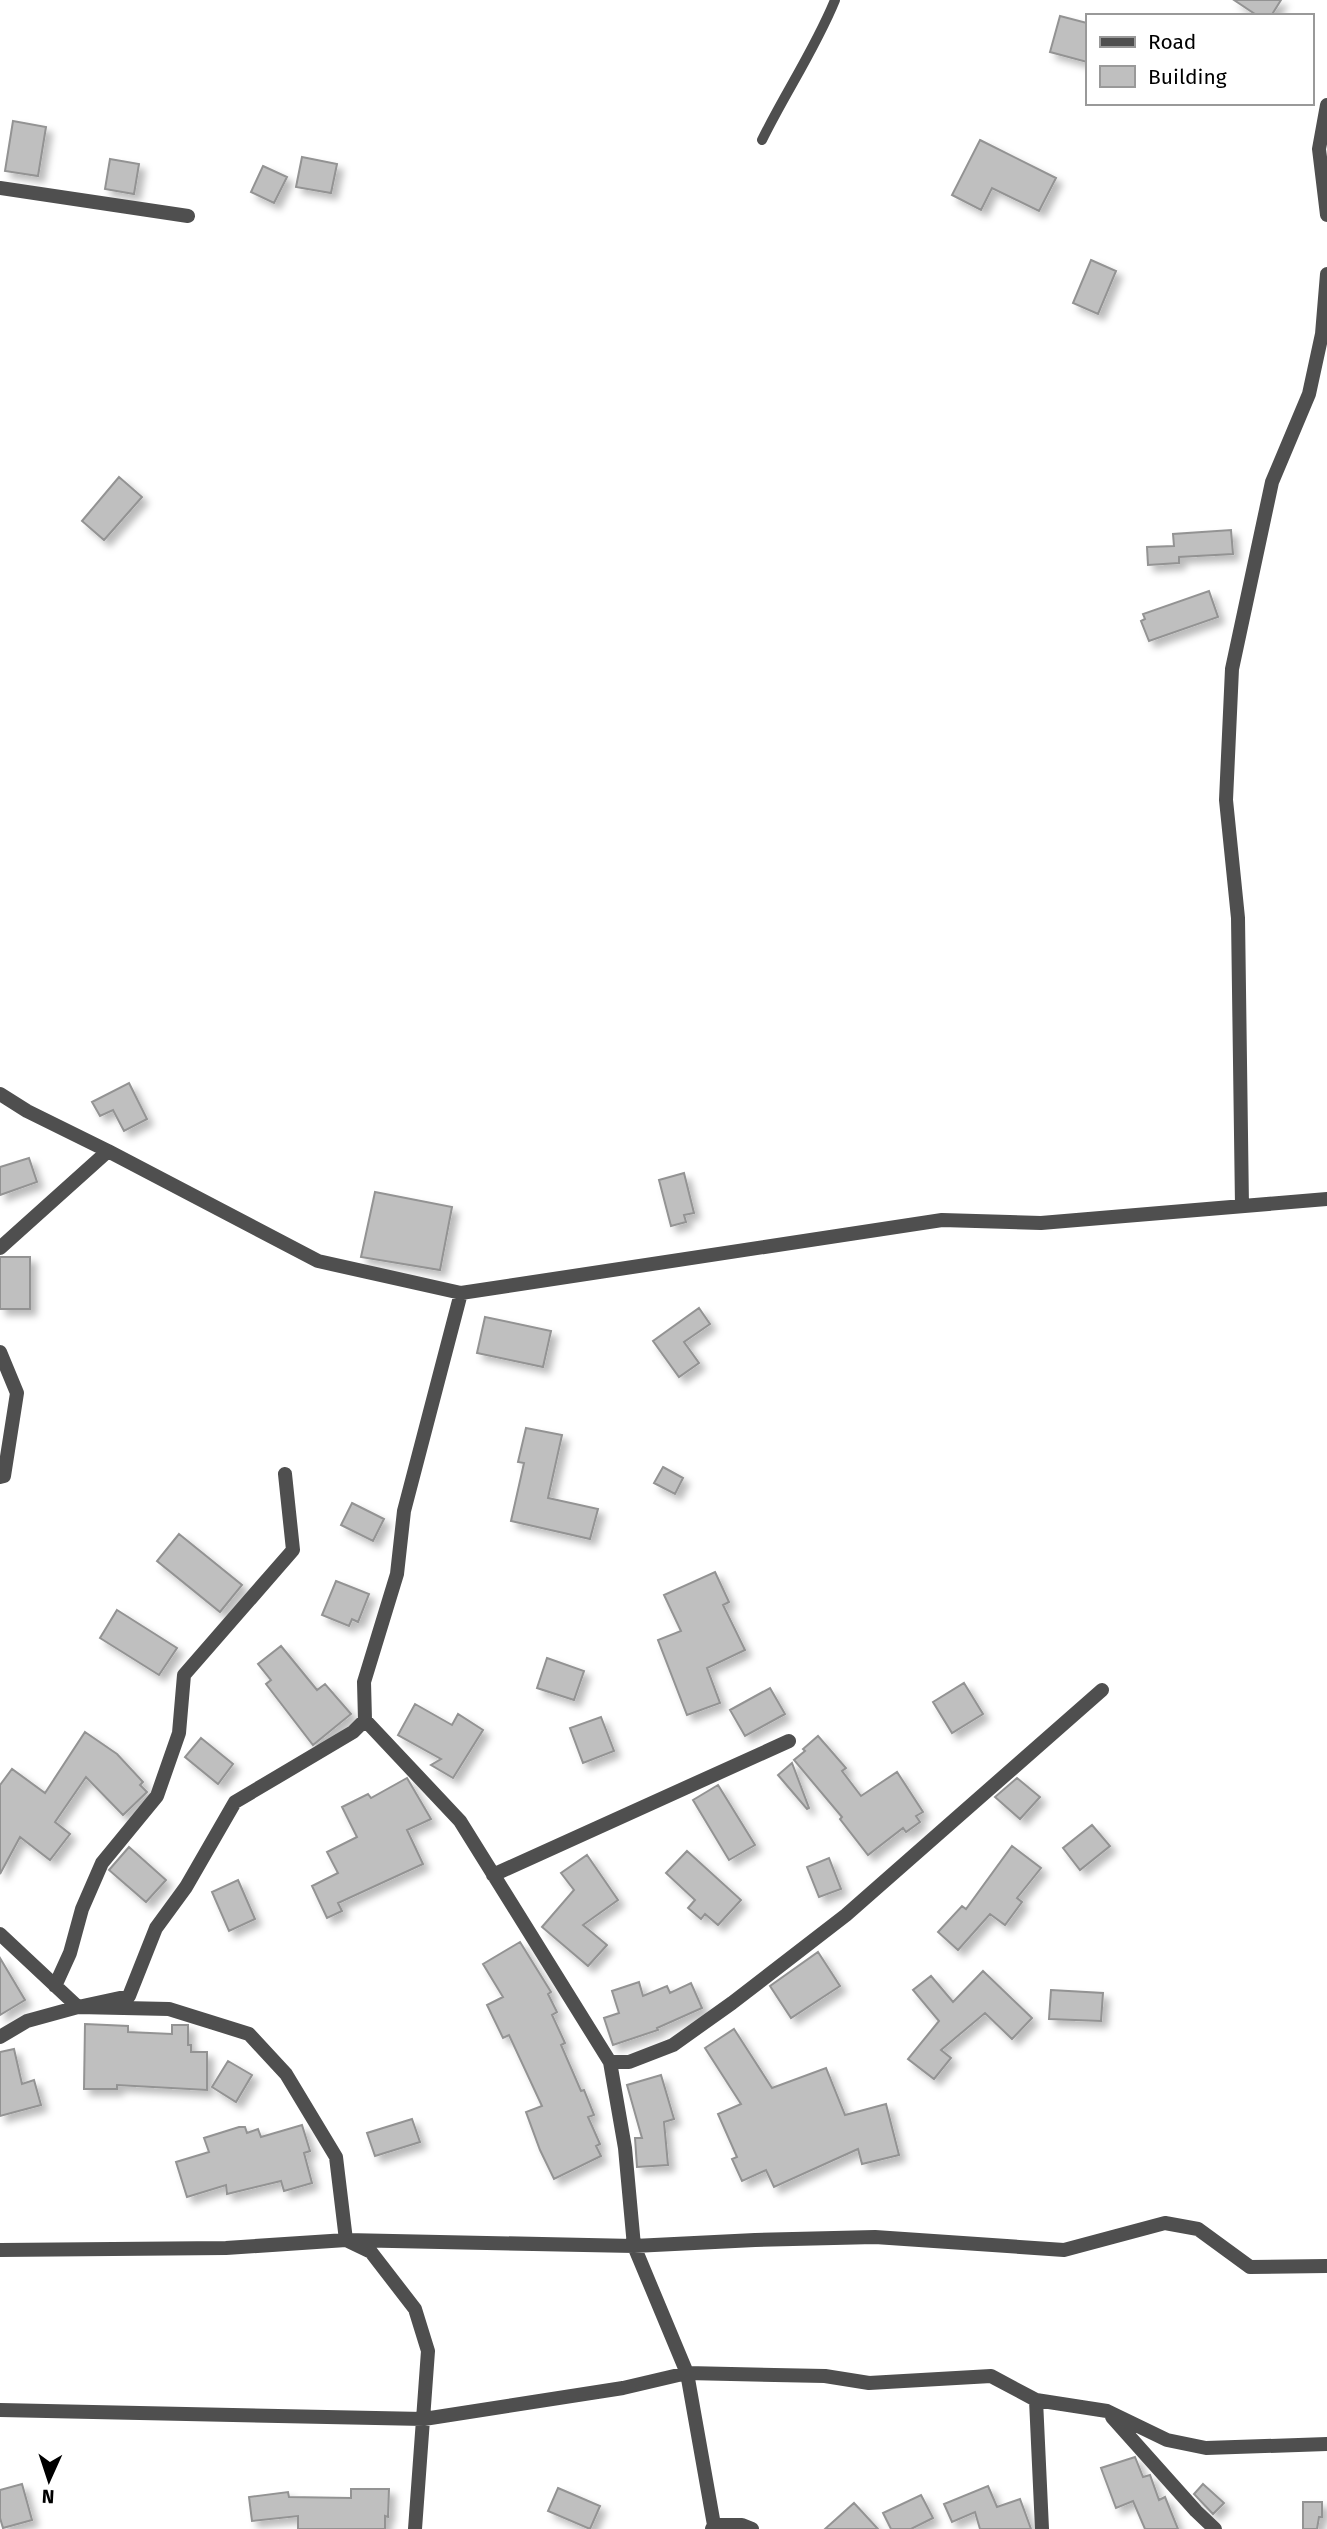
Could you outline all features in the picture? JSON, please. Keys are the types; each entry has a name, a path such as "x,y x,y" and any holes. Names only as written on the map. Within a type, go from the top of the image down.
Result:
{"street":[{"path":"1327,104 1319,149 1327,215"},
{"path":"0,188 188,216"},
{"path":"1242,1206 1238,918 1226,800 1233,669 1272,482 1309,394 1322,334 1327,274"},
{"path":"0,1094 27,1111 318,1261 461,1293 942,1220 1041,1223 1327,1199"},
{"path":"0,1248 108,1151"},
{"path":"461,1293 404,1511 397,1574 364,1682 365,1720 460,1821 610,2062 625,2148 634,2246 687,2373 713,2527 742,2525 752,2529"},
{"path":"0,1352 17,1393 4,1476 0,1477"},
{"path":"55,1986 69,1953 82,1909 102,1863 157,1796 179,1733 184,1675 293,1550 285,1474"},
{"path":"610,2062 629,2062 673,2045 732,2003 846,1914 1102,1690"},
{"path":"0,2037 27,2021 128,1996 156,1928 186,1886 235,1802 353,1732 365,1720"},
{"path":"494,1875 789,1741"},
{"path":"0,1934 78,2007 169,2009 249,2034 286,2074 336,2157 346,2240"},
{"path":"0,2250 226,2248 346,2240 634,2246 875,2237 1064,2250 1165,2223 1198,2229 1250,2267 1327,2266"},
{"path":"346,2240 371,2252 415,2309 428,2351 415,2529"},
{"path":"0,2410 424,2419 623,2388 687,2373 825,2376 869,2383 991,2376 1036,2400 1107,2411 1167,2440 1206,2448 1327,2444"},
{"path":"1036,2400 1042,2529"},
{"path":"1107,2411 1215,2529"}],"lane":[{"path":"762,140 778,106 822,33 835,0"}],"building":[{"path":"1234,0 1281,0 1272,14 1255,14"},
{"path":"1060,16 1086,23 1086,62 1050,52"},
{"path":"13,121 46,127 38,176 5,171"},
{"path":"980,140 1056,178 1039,211 992,188 981,210 952,195"},
{"path":"302,157 337,164 331,193 296,187"},
{"path":"110,159 139,164 134,194 105,189"},
{"path":"263,166 287,177 274,203 251,192"},
{"path":"1091,260 1116,271 1098,314 1073,303"},
{"path":"119,477 142,497 104,540 82,521"},
{"path":"1231,530 1233,554 1179,557 1179,563 1148,565 1147,547 1174,546 1173,534"},
{"path":"1209,591 1218,617 1149,641 1141,621 1145,619 1143,614"},
{"path":"129,1083 147,1119 124,1131 113,1110 100,1116 92,1102"},
{"path":"29,1158 37,1182 0,1195 0,1167"},
{"path":"684,1173 694,1213 684,1215 686,1222 671,1226 659,1180"},
{"path":"375,1192 452,1207 440,1270 361,1257"},
{"path":"0,1257 30,1257 30,1309 0,1309"},
{"path":"699,1308 710,1324 684,1342 699,1363 679,1377 653,1341"},
{"path":"485,1317 551,1331 543,1367 477,1353"},
{"path":"526,1428 562,1435 548,1498 598,1509 590,1539 511,1521 524,1463 518,1462"},
{"path":"663,1467 683,1478 675,1494 654,1483"},
{"path":"352,1503 384,1519 373,1541 341,1525"},
{"path":"179,1534 242,1585 220,1612 157,1561"},
{"path":"715,1572 729,1602 723,1605 745,1650 707,1668 720,1703 687,1715 658,1640 681,1631 664,1595"},
{"path":"336,1581 369,1594 358,1622 352,1619 349,1626 322,1615"},
{"path":"117,1610 177,1648 159,1675 100,1638"},
{"path":"281,1646 317,1690 325,1684 351,1714 313,1745 266,1684 271,1680 258,1664"},
{"path":"547,1658 584,1671 574,1700 537,1688"},
{"path":"964,1683 983,1714 952,1733 933,1702"},
{"path":"770,1688 785,1714 745,1736 730,1710"},
{"path":"415,1704 452,1725 458,1714 483,1730 453,1778 431,1765 441,1759 398,1735"},
{"path":"601,1717 614,1751 583,1763 570,1728"},
{"path":"85,1732 117,1754 143,1782 140,1785 147,1792 123,1815 86,1777 55,1822 70,1834 50,1860 20,1837 0,1874 0,1785 12,1769 45,1793"},
{"path":"818,1736 846,1768 842,1771 861,1796 897,1772 923,1812 916,1816 920,1822 906,1832 903,1828 868,1855 840,1819 842,1817 794,1760"},
{"path":"201,1738 233,1764 218,1784 185,1757"},
{"path":"792,1763 809,1808 807,1809 778,1775"},
{"path":"407,1778 431,1819 407,1830 423,1864 338,1903 342,1911 327,1918 312,1886 338,1873 327,1852 357,1837 342,1807 368,1794 371,1798"},
{"path":"1017,1778 1040,1797 1020,1819 995,1797"},
{"path":"718,1785 755,1845 729,1860 693,1800"},
{"path":"1092,1825 1110,1846 1080,1870 1063,1848"},
{"path":"1012,1846 1041,1868 1017,1898 1022,1902 1005,1925 990,1914 958,1950 938,1932 962,1906 966,1909"},
{"path":"129,1847 166,1880 146,1902 109,1870"},
{"path":"687,1851 741,1900 718,1925 705,1914 701,1919 688,1908 695,1900 666,1873"},
{"path":"587,1855 618,1900 583,1925 607,1945 588,1966 542,1927 574,1890 561,1873"},
{"path":"829,1858 841,1889 819,1897 807,1867"},
{"path":"238,1880 255,1919 229,1931 212,1892"},
{"path":"520,1942 551,1992 548,1994 557,2012 552,2015 565,2043 561,2045 594,2115 588,2117 600,2144 596,2146 601,2156 554,2179 526,2112 542,2106 509,2035 503,2038 487,2005 503,1997 483,1964"},
{"path":"818,1952 840,1986 791,2018 770,1986"},
{"path":"0,1958 25,2000 0,2015"},
{"path":"983,1971 1032,2018 1012,2039 985,2013 941,2050 951,2058 934,2079 908,2059 939,2021 913,1990 931,1976 953,2002"},
{"path":"639,1982 643,1996 667,1986 670,1993 691,1983 702,2008 657,2028 658,2030 613,2045 604,2018 619,2013 612,1991"},
{"path":"1051,1990 1103,1993 1101,2021 1049,2019"},
{"path":"85,2024 128,2026 128,2032 172,2034 172,2025 188,2025 188,2045 191,2045 191,2052 207,2052 207,2090 117,2085 117,2089 84,2089"},
{"path":"734,2029 772,2088 826,2068 845,2115 886,2104 899,2155 862,2164 858,2149 774,2187 766,2170 742,2181 732,2159 737,2157 718,2114 741,2104 705,2048"},
{"path":"14,2049 22,2084 34,2080 41,2105 0,2116 0,2052"},
{"path":"228,2061 252,2075 236,2102 212,2087"},
{"path":"661,2075 674,2119 664,2122 668,2165 637,2167 635,2138 642,2138 627,2085"},
{"path":"412,2119 420,2142 375,2156 367,2133"},
{"path":"302,2125 310,2151 304,2153 312,2183 284,2191 281,2181 227,2194 226,2185 187,2197 176,2162 209,2152 204,2138 239,2127 245,2127 247,2133 258,2129 261,2137"},
{"path":"1135,2457 1143,2477 1150,2475 1159,2500 1165,2497 1178,2529 1145,2529 1133,2501 1116,2508 1101,2468"},
{"path":"22,2484 32,2520 3,2528 0,2518 0,2490"},
{"path":"1203,2484 1224,2503 1213,2514 1194,2494"},
{"path":"988,2486 997,2507 1020,2499 1031,2529 980,2529 975,2512 952,2522 944,2504"},
{"path":"558,2488 600,2506 590,2529 548,2511"},
{"path":"351,2489 389,2489 385,2529 298,2529 298,2516 252,2521 249,2497 288,2492 289,2497 351,2498"},
{"path":"921,2495 933,2518 911,2529 891,2529 883,2513"},
{"path":"1303,2502 1322,2502 1322,2517 1319,2517 1317,2529 1303,2529"},
{"path":"854,2503 878,2529 825,2529"}]}
